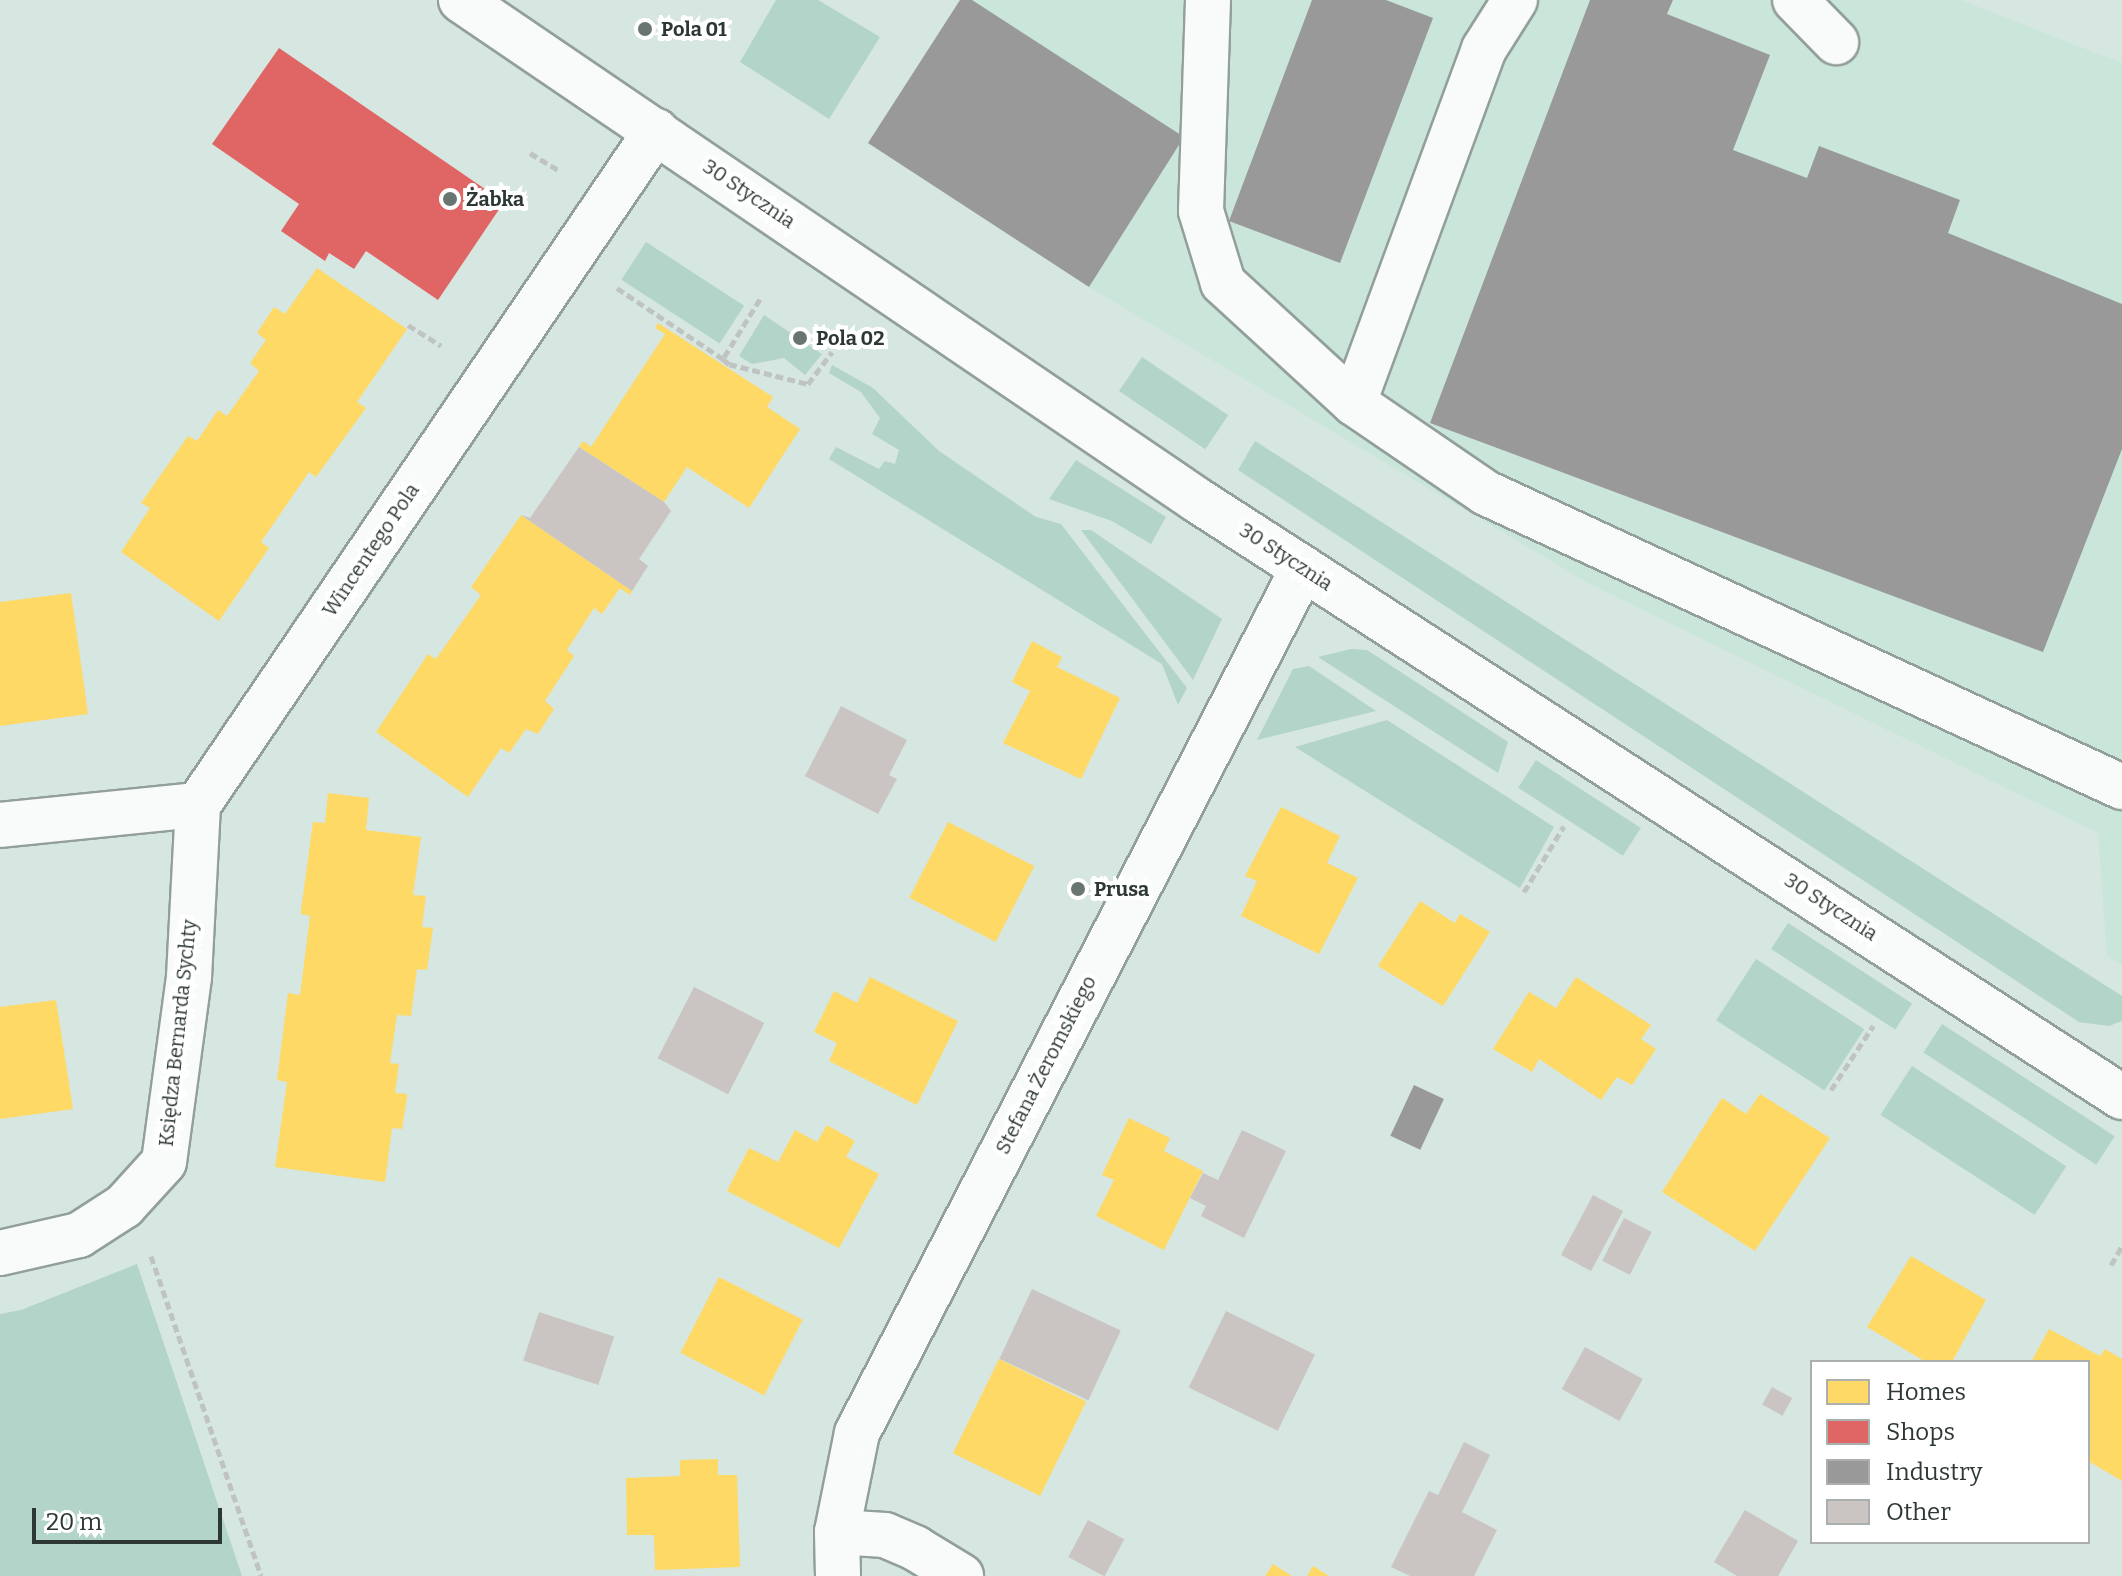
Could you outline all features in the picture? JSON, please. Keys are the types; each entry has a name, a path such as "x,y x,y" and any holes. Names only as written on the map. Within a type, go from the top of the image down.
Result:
{"street":[{"name":"30 Stycznia","path":"461,0 1197,500 2122,1097"},
{"path":"1208,0 1201,211 1223,283 1354,403 1486,493 2122,787"},
{"path":"1354,403 1484,49 1515,0"},
{"path":"1795,0 1836,42"},
{"name":"Wincentego Pola","path":"198,805 656,131"},
{"name":"Stefana Żeromskiego","path":"838,1576 837,1532 857,1433 1303,568"},
{"path":"0,825 198,805"},
{"name":"Księdza Bernarda Sychty","path":"0,1253 79,1235 124,1206 164,1162 189,977 198,805"},
{"path":"837,1532 885,1535 915,1548 961,1576"}],"path":[{"path":"613,285 723,359 808,384 832,352"},
{"path":"723,359 760,299"},
{"path":"1524,892 1564,826"},
{"path":"1831,1090 1873,1026"},
{"path":"124,1206 145,1240 261,1576"},
{"path":"2111,1265 2122,1246"}],"shaded area":[{"path":"776,0 818,0 880,37 829,119 740,62"},
{"path":"960,0 1960,0 2122,63 2122,965 2107,956 2098,833 1590,584 1089,287 868,143"},
{"path":"646,242 744,306 720,343 621,280"},
{"path":"764,315 822,354 805,375 784,358 752,364 739,356"},
{"path":"1142,357 1228,415 1205,449 1119,391"},
{"path":"832,365 873,388 939,451 1036,517 1061,524 1187,688 1178,705 1162,664 829,459 836,447 879,469 885,461 895,464 899,450 872,434 880,418 861,392 829,373"},
{"path":"1255,441 2122,996 2122,1021 2109,1026 2079,1022 1238,470"},
{"path":"1076,460 1166,517 1151,544 1112,521 1049,499"},
{"path":"1081,530 1091,530 1222,619 1193,680"},
{"path":"1351,649 1367,650 1508,742 1498,773 1318,657"},
{"path":"1309,666 1376,711 1257,740 1293,669"},
{"path":"1387,720 1554,827 1520,888 1295,747"},
{"path":"1536,760 1641,828 1623,856 1518,788"},
{"path":"1788,923 1912,1004 1895,1030 1771,949"},
{"path":"1756,959 1864,1029 1824,1090 1716,1020"},
{"path":"1942,1024 2115,1136 2096,1165 1923,1053"},
{"path":"1912,1066 2066,1166 2035,1215 1880,1115"},
{"path":"137,1264 242,1576 0,1576 0,1314 21,1310"}],"building: Homes":[{"path":"317,268 407,329 357,402 366,408 316,477 309,472 261,542 269,548 219,621 121,552 150,508 141,503 188,436 197,441 218,410 227,416 259,371 250,363 266,340 257,333 274,307 285,314"},
{"path":"658,323 773,397 767,407 800,429 749,508 687,467 664,502 579,447 583,441 591,447 665,334 655,328"},
{"path":"521,515 632,591 630,595 620,588 602,614 594,608 567,650 574,656 545,701 554,709 538,734 526,729 509,753 501,748 468,797 376,732 428,654 436,659 481,595 471,587"},
{"path":"71,593 88,714 0,726 0,602"},
{"path":"1032,641 1062,657 1057,667 1120,698 1081,779 1003,743 1030,691 1012,682"},
{"path":"328,793 369,798 366,830 421,837 413,895 426,896 422,927 433,928 427,970 417,969 411,1016 397,1015 390,1063 399,1064 395,1093 407,1094 407,1097 402,1129 392,1128 385,1182 275,1167 287,1082 277,1080 288,993 300,995 310,916 301,914 301,910 313,822 325,823"},
{"path":"1281,807 1340,836 1327,863 1358,878 1319,954 1241,916 1257,881 1245,876"},
{"path":"948,822 1034,866 996,942 909,898"},
{"path":"1420,901 1455,923 1460,914 1490,932 1443,1006 1378,966"},
{"path":"870,977 958,1021 917,1105 829,1061 837,1043 814,1032 834,991 857,1003"},
{"path":"1576,977 1651,1025 1641,1039 1656,1049 1632,1085 1617,1077 1601,1100 1539,1059 1532,1072 1493,1049 1529,992 1556,1008"},
{"path":"56,1000 73,1109 0,1119 0,1007"},
{"path":"1760,1094 1830,1138 1755,1251 1662,1192 1722,1098 1746,1114"},
{"path":"1129,1118 1170,1138 1164,1151 1203,1171 1164,1250 1096,1216 1114,1180 1102,1175"},
{"path":"827,1125 855,1141 846,1157 879,1174 839,1248 727,1191 749,1148 778,1162 795,1130 817,1142"},
{"path":"1911,1256 1986,1300 1953,1360 1923,1360 1867,1327"},
{"path":"719,1277 803,1320 764,1395 680,1353"},
{"path":"2049,1329 2100,1356 2105,1349 2122,1359 2122,1481 2090,1462 2090,1360 2032,1360"},
{"path":"999,1359 1086,1402 1040,1496 953,1453"},
{"path":"718,1459 718,1475 737,1475 740,1567 655,1570 654,1535 627,1535 626,1478 680,1476 680,1460"},
{"path":"1273,1564 1292,1576 1265,1576"},
{"path":"1313,1566 1329,1576 1307,1576"}],"building: Shops":[{"path":"279,48 504,202 438,300 366,251 354,269 329,253 325,261 281,231 299,204 212,144"}],"building: Industry":[{"path":"960,0 972,0 1184,137 1089,287 868,143"},
{"path":"1312,0 1386,0 1433,18 1340,263 1229,221"},
{"path":"1590,0 1673,0 1667,14 1770,55 1733,150 1807,178 1819,146 1960,200 1948,233 2122,304 2122,449 2043,652 1430,423"},
{"path":"1414,1085 1444,1099 1420,1150 1390,1136"}],"building: Other":[{"path":"579,447 664,502 671,511 639,559 648,566 632,591 521,515 530,518"},
{"path":"841,706 907,740 889,775 897,779 878,814 805,776"},
{"path":"694,987 764,1023 728,1094 658,1058"},
{"path":"1242,1130 1286,1151 1244,1238 1201,1216 1206,1206 1190,1198 1203,1173 1218,1180"},
{"path":"1593,1195 1623,1211 1591,1271 1561,1255"},
{"path":"1624,1218 1652,1232 1630,1275 1602,1261"},
{"path":"1032,1289 1121,1330 1088,1400 999,1359"},
{"path":"1226,1311 1315,1354 1278,1431 1189,1387"},
{"path":"539,1312 614,1336 598,1385 523,1361"},
{"path":"1585,1347 1643,1379 1619,1421 1562,1389"},
{"path":"1772,1387 1792,1398 1782,1416 1762,1404"},
{"path":"1464,1442 1490,1455 1462,1512 1497,1530 1474,1576 1410,1576 1391,1567 1429,1491 1438,1495"},
{"path":"1745,1510 1798,1541 1778,1576 1737,1576 1714,1562"},
{"path":"1088,1520 1124,1539 1105,1576 1068,1557"}],"place":[{"name":"Pola 01","path":"645,29"},
{"name":"Żabka","path":"450,199"},
{"name":"Pola 02","path":"800,338"},
{"name":"Prusa","path":"1078,889"}]}
